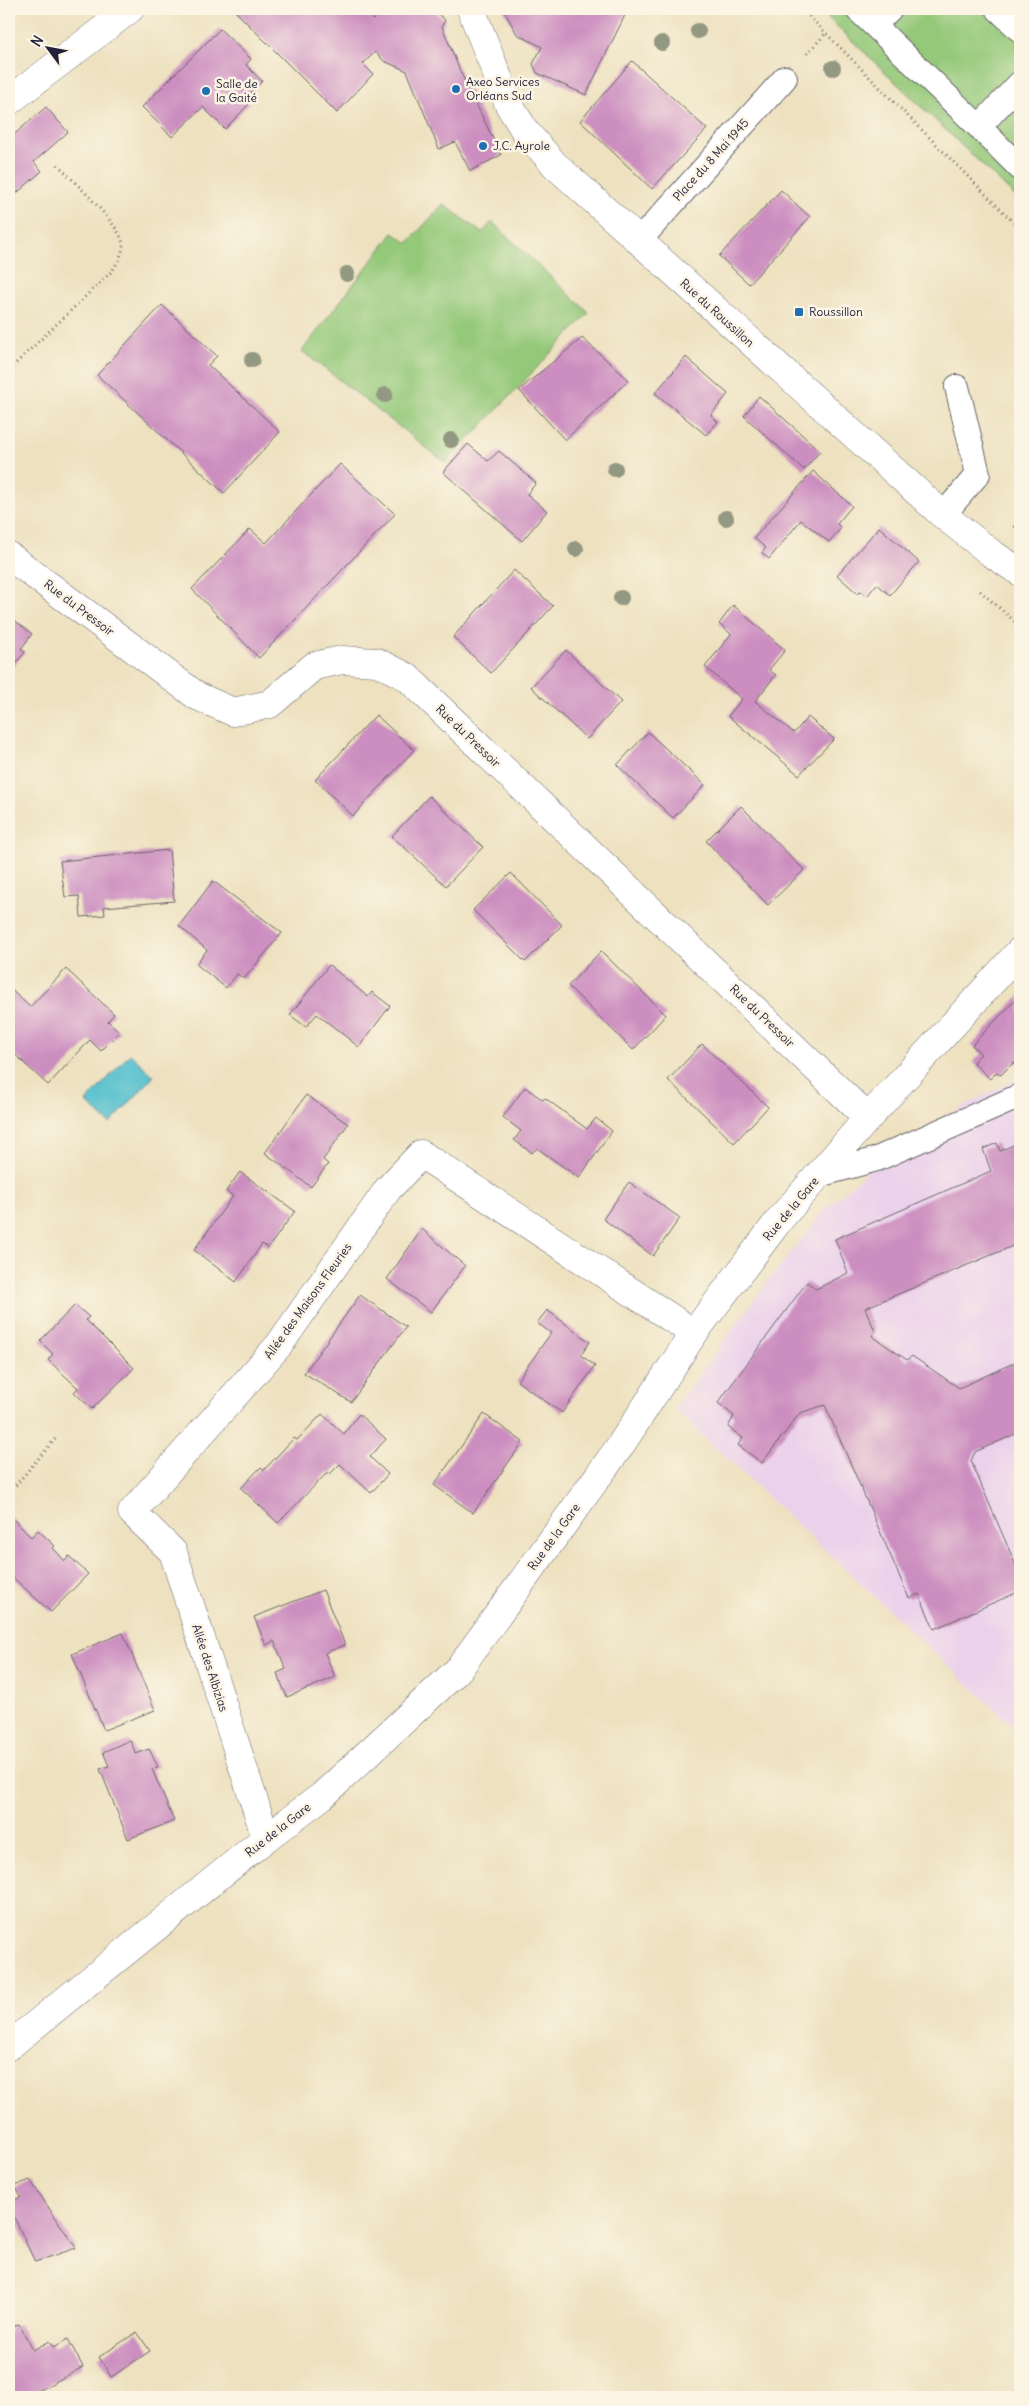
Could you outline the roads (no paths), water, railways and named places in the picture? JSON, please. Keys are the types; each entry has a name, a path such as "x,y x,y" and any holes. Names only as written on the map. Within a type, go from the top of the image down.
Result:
{"street":[{"path":"9,101 130,9"},
{"name":"Rue du Roussillon","path":"471,9 509,105 524,131 555,166 943,515 1020,572"},
{"name":"Rue du Pressoir","path":"9,556 196,696 233,712 270,704 314,666 342,660 377,662 407,677 868,1118"},
{"name":"Rue de la Gare","path":"9,2046 266,1838 322,1796 458,1670 620,1446 694,1333 780,1220 868,1118 1020,951"},
{"name":"Allée des Maisons Fleuries","path":"132,1512 279,1345 388,1189 421,1154 694,1333"},
{"name":"Allée des Albizias","path":"132,1512 173,1552 266,1838"}],"lane":[{"path":"857,9 882,17 979,127 1016,154"},
{"path":"998,9 1020,30"},
{"name":"Place du 8 Mai 1945","path":"638,242 785,78"},
{"path":"979,127 1020,83"},
{"path":"943,515 978,474 957,387"},
{"path":"819,1175 877,1159 1020,1096"}],"water":[{"path":"130,1054 154,1076 110,1124 86,1102"}],"place":[{"name":"Axeo Services Orléans Sud","path":"456,89"},
{"name":"Salle de la Gaité","path":"206,91"},
{"name":"J.C. Ayrole","path":"483,146"},
{"name":"Roussillon","path":"799,312"}]}
